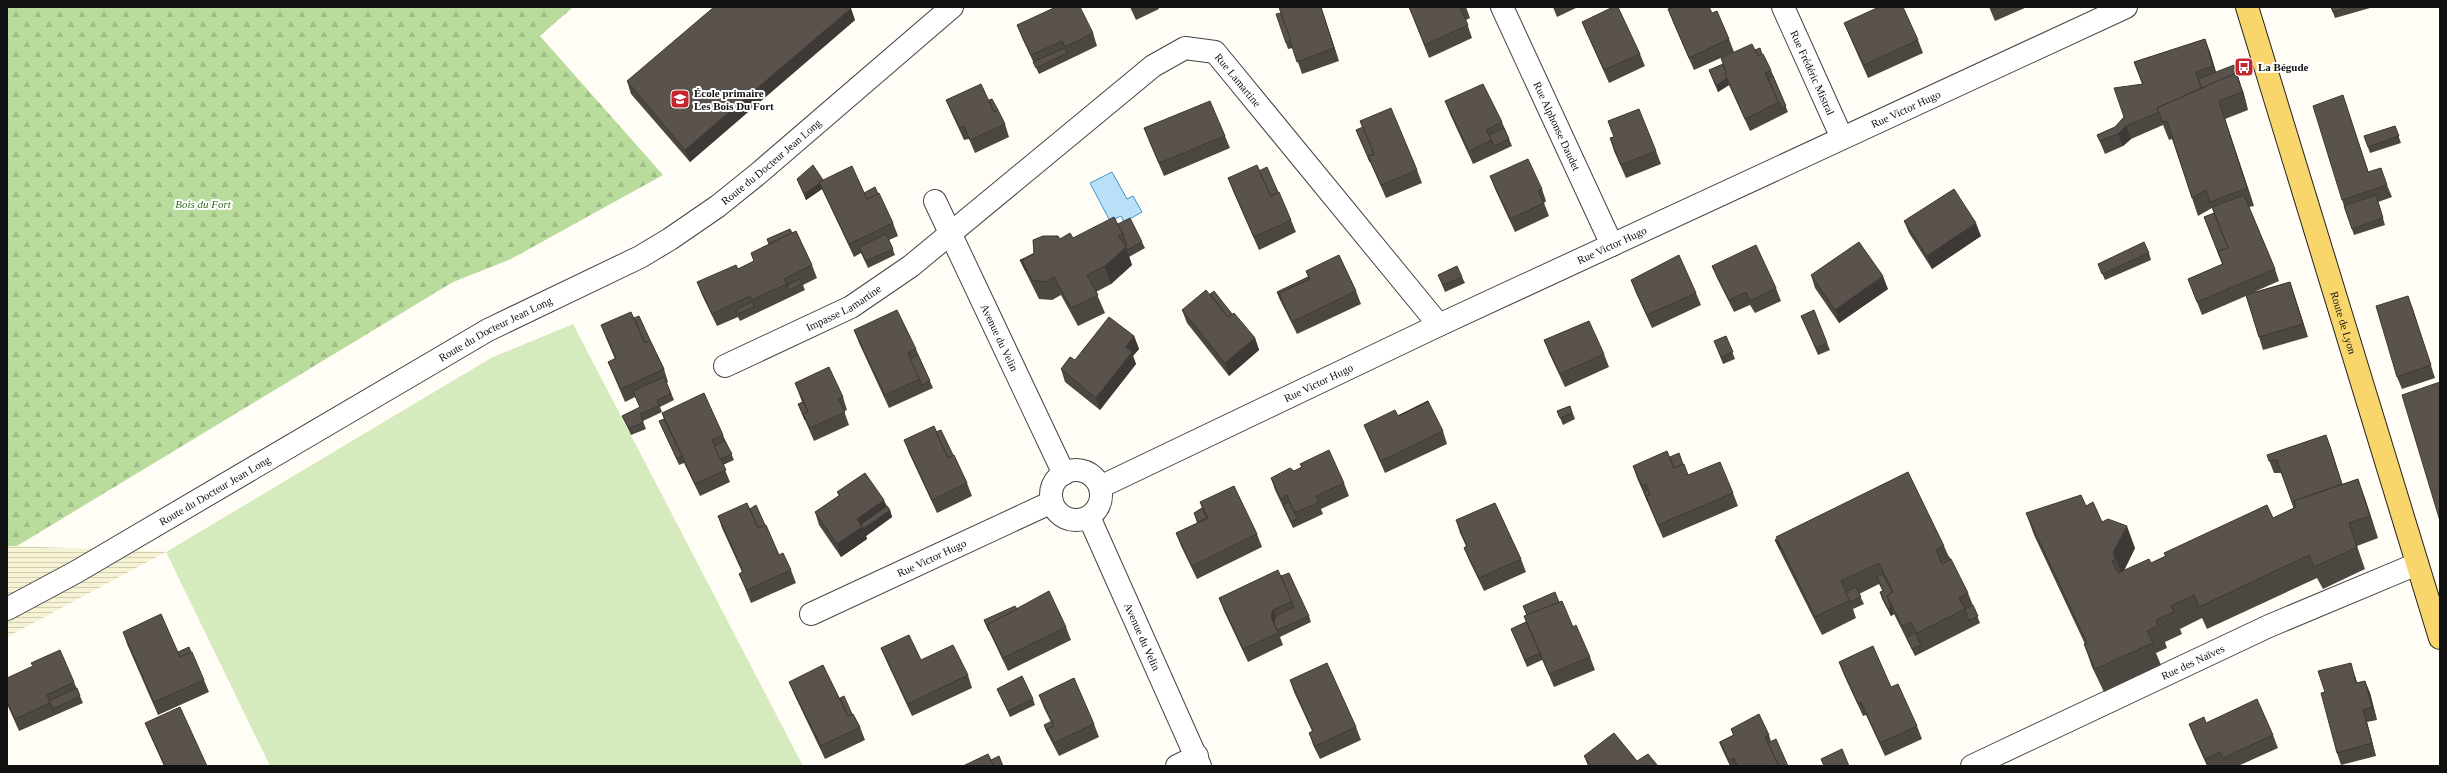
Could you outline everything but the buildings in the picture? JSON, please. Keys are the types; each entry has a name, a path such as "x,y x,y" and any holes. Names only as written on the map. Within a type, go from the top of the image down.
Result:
{"main road":[{"name":"Route de Lyon","path":"2247,7 2440,638"}],"street":[{"name":"Route du Docteur Jean Long","path":"7,609 76,572 488,330 633,260 670,239 718,206 759,173 952,7"},
{"name":"Rue Alphonse Daudet","path":"1502,7 1612,245"},
{"name":"Rue Frédéric Mistral","path":"1783,7 1842,138"},
{"name":"Rue Victor Hugo","path":"1100,488 1439,324 2126,7"},
{"name":"Rue Lamartine","path":"950,232 1152,66 1185,48 1215,52 1439,324"},
{"name":"Avenue du Velin","path":"935,201 1064,474"},
{"name":"Impasse Lamartine","path":"725,366 851,307 911,266 950,232"},
{"path":"1082,471 1096,480 1100,488 1101,500 1097,509 1089,517 1075,520 1067,518 1060,514 1052,502 1053,485 1064,474 1082,471"},
{"name":"Rue Victor Hugo","path":"811,614 1052,502"},
{"name":"Avenue du Velin","path":"1089,517 1198,761 1177,766"},
{"name":"Rue des Naïves","path":"1972,766 2269,626 2417,564"}],"shaded area":[{"path":"7,546 17,546 166,552 7,637"}],"green space":[{"name":"Bois du Fort","path":"7,7 573,7 540,36 663,175 511,259 453,282 17,546 7,546"},
{"path":"573,324 803,766 270,766 166,552 491,358"}],"water":[{"path":"1112,172 1127,199 1133,196 1142,212 1124,222 1121,216 1110,221 1090,183"}],"place":[{"name":"La Bégude","path":"2244,67"},
{"name":"École primaire Les Bois Du Fort","path":"680,99"}]}
